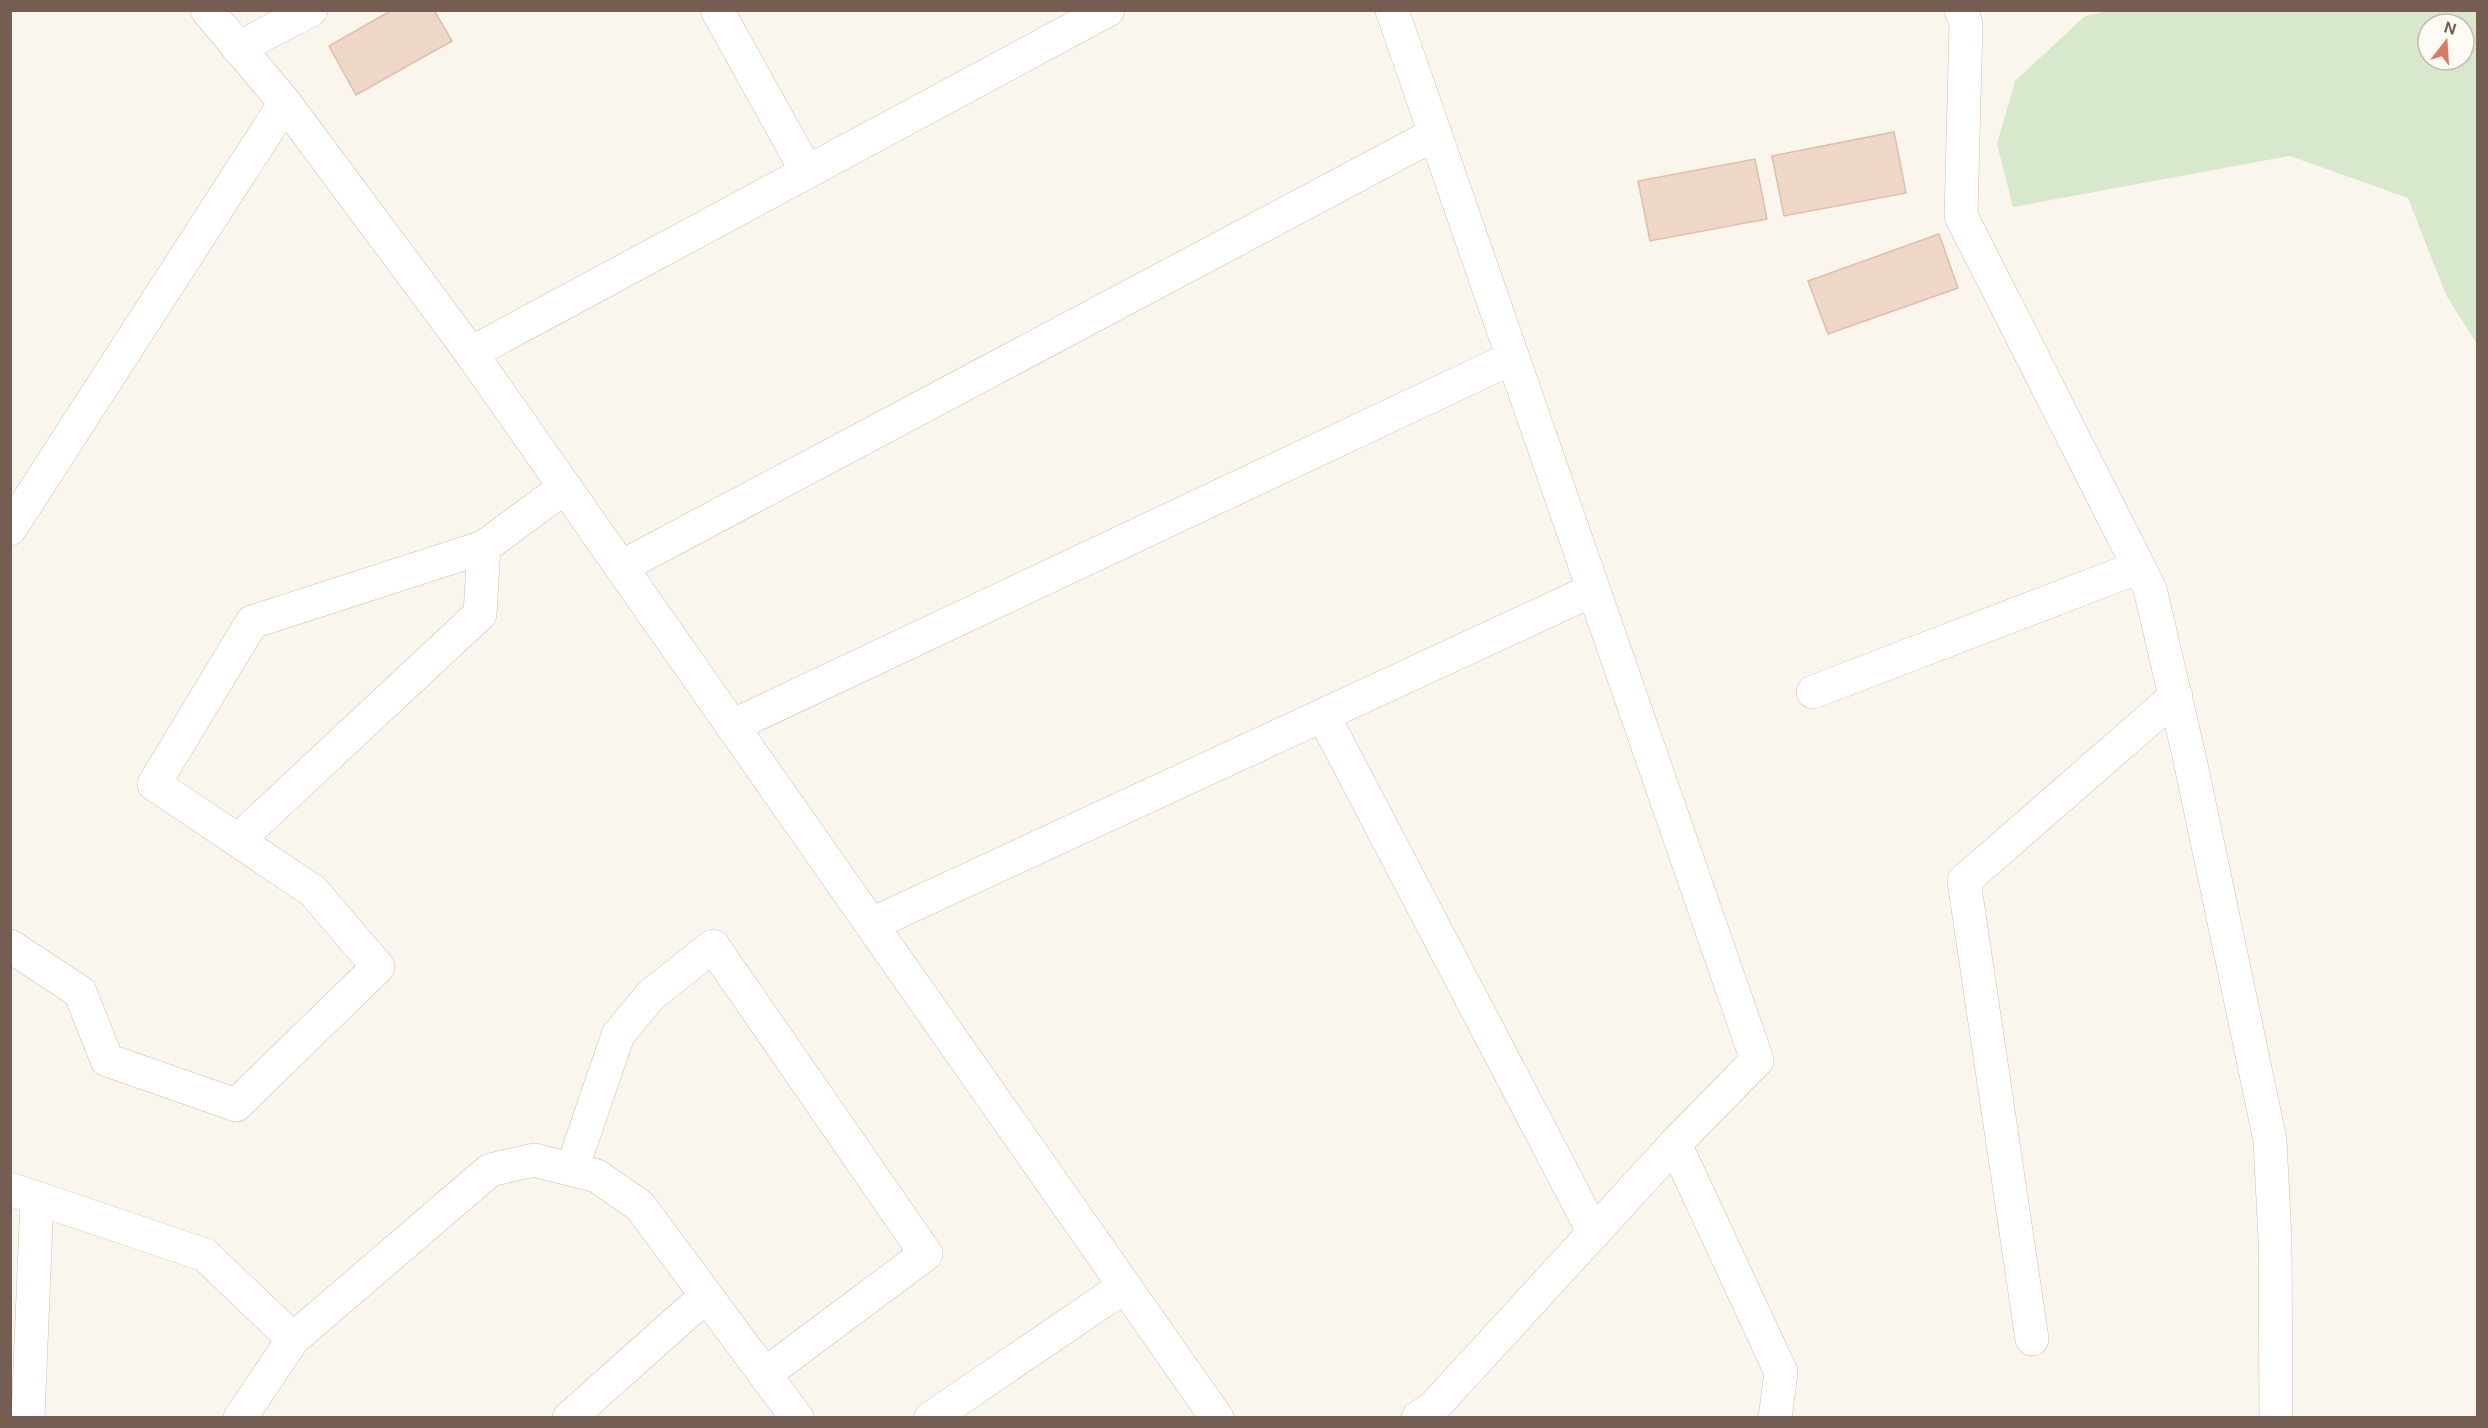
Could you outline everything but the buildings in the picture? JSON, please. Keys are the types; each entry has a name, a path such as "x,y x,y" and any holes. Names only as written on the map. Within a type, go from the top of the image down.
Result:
{"street":[{"path":"207,10 285,103 471,353 1217,1418"},
{"path":"238,48 311,10"},
{"path":"717,10 807,172"},
{"path":"471,353 1108,10"},
{"path":"1392,10 1757,1060 1675,1144 1432,1409 1418,1418"},
{"path":"1961,10 1966,24 1961,216 2150,589 2176,696 2270,1140 2275,1241 2276,1418"},
{"path":"10,529 285,103"},
{"path":"621,567 1435,135"},
{"path":"732,726 1512,358"},
{"path":"10,946 80,992 106,1060 236,1105 378,967 313,891 154,784 252,622 484,548 565,487"},
{"path":"237,840 480,614 484,548"},
{"path":"1813,692 2139,567"},
{"path":"872,924 1593,590"},
{"path":"2032,1339 1964,881 2176,696"},
{"path":"1323,715 1594,1233"},
{"path":"572,1169 618,1035 651,995 713,946 926,1254 765,1374"},
{"path":"1675,1144 1781,1372 1775,1418"},
{"path":"240,1418 293,1339 490,1170 534,1160 597,1176 640,1206 797,1418"},
{"path":"28,1418 24,1193 205,1255 293,1339"},
{"path":"932,1418 1125,1286"},
{"path":"569,1418 706,1296"}],"green space":[{"path":"2107,11 2477,11 2477,344 2446,295 2408,198 2290,156 2013,207 1997,144 2015,81 2085,16"}]}
